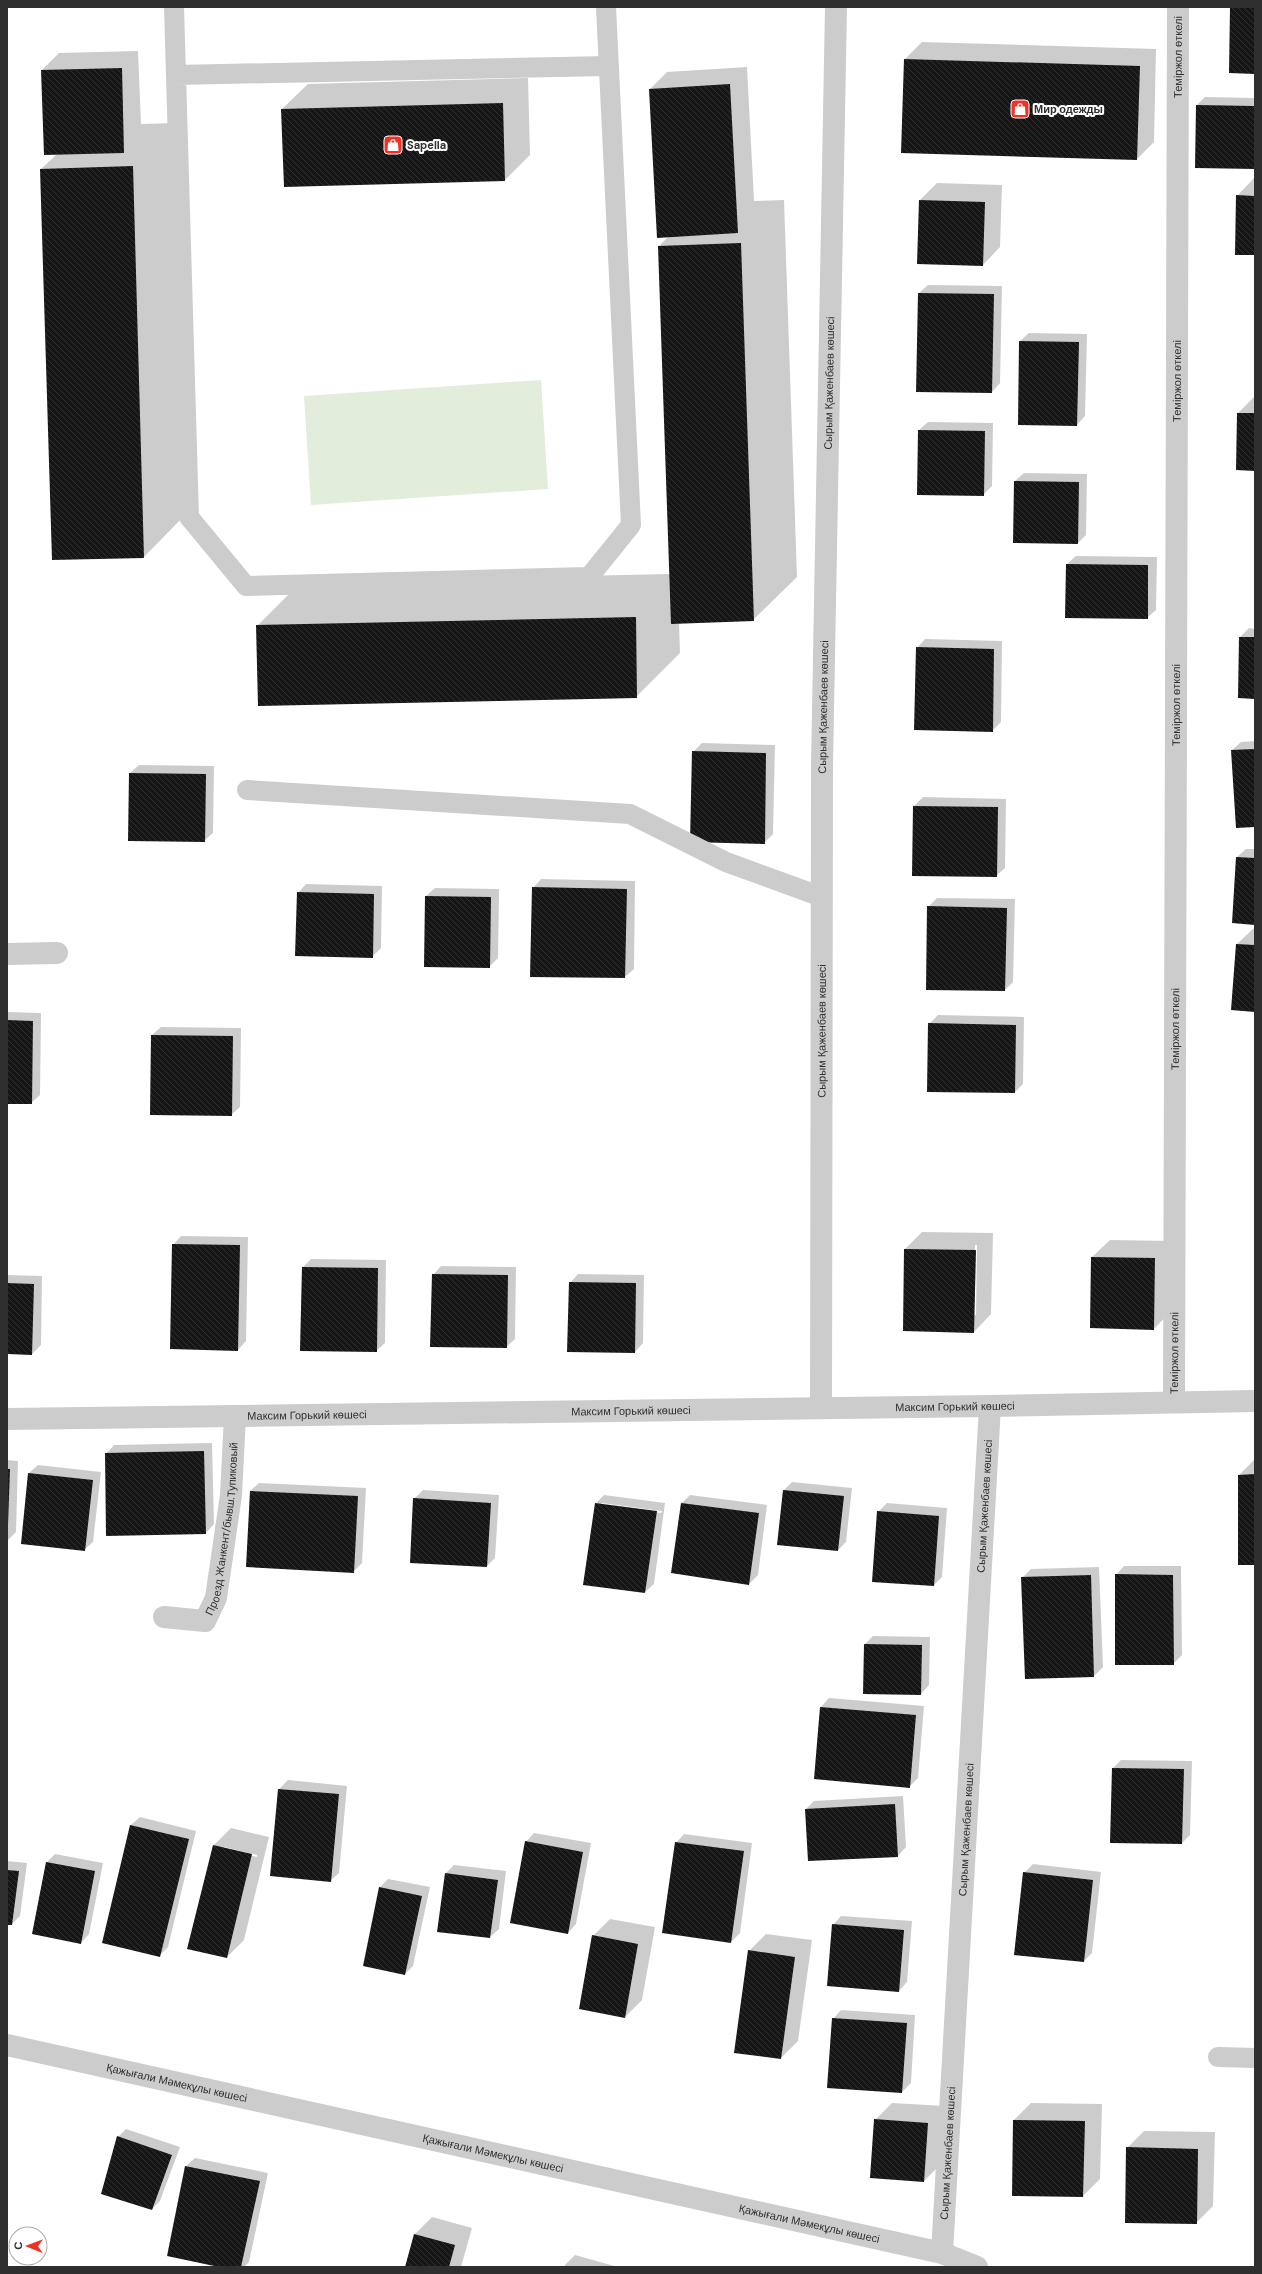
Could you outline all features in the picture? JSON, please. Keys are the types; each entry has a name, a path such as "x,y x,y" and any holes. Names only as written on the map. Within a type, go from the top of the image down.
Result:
{"street":[{"name":"Сырым Қаженбаев көшесі","path":"821,1408 822,757 836,7"},
{"name":"Теміржол өткелі","path":"1174,1402 1178,7"},
{"path":"7,954 57,953"},
{"name":"Максим Горький көшесі","path":"7,1419 1255,1401"},
{"name":"Сырым Қаженбаев көшесі","path":"942,2253 990,1406"},
{"name":"Проезд Жанкент/бывш.Тупиковый","path":"164,1617 205,1621 216,1598 231,1495 235,1416"},
{"name":"Қажығали Мәмекұлы көшесі","path":"7,2045 942,2253 977,2267"}],"lane":[{"path":"174,7 189,517 246,586 589,577 631,525 606,7"},
{"path":"176,75 609,66"},
{"path":"247,790 630,814 726,862 822,897"},
{"path":"1218,2057 1255,2058"}],"green space":[{"path":"541,380 548,489 311,505 304,396"}],"building":[{"path":"1230,7 1255,7 1255,74 1229,73"},
{"name":"Мир одежды","path":"904,59 1140,66 1137,160 901,153"},
{"path":"122,68 124,153 44,155 41,70"},
{"path":"730,84 738,233 657,238 649,89"},
{"name":"Sapella","path":"503,103 505,181 284,187 281,109"},
{"path":"1196,105 1255,106 1255,169 1195,168"},
{"path":"133,166 144,558 52,560 40,169"},
{"path":"1236,195 1255,196 1255,255 1235,255"},
{"path":"919,200 985,202 983,266 917,264"},
{"path":"741,243 754,621 671,624 658,246"},
{"path":"918,293 994,294 992,393 916,392"},
{"path":"1019,341 1079,342 1077,426 1018,425"},
{"path":"1237,413 1255,413 1255,471 1236,470"},
{"path":"918,430 985,431 984,496 917,495"},
{"path":"1014,481 1079,482 1078,544 1013,543"},
{"path":"1066,564 1148,565 1148,619 1065,618"},
{"path":"636,617 637,698 258,706 256,625"},
{"path":"1239,637 1255,637 1255,699 1238,698"},
{"path":"916,647 994,649 993,732 914,730"},
{"path":"1255,749 1255,827 1236,828 1231,750"},
{"path":"692,751 766,753 765,844 690,842"},
{"path":"129,773 206,774 205,842 128,841"},
{"path":"913,806 998,807 997,877 912,876"},
{"path":"1236,857 1255,858 1255,925 1232,923"},
{"path":"532,887 627,889 625,978 530,977"},
{"path":"297,892 374,894 373,958 295,956"},
{"path":"425,896 491,897 490,968 424,967"},
{"path":"927,906 1007,908 1005,991 926,990"},
{"path":"1236,944 1255,945 1255,1012 1231,1010"},
{"path":"7,1020 33,1021 32,1104 7,1104"},
{"path":"928,1023 1016,1025 1015,1093 927,1092"},
{"path":"151,1035 233,1036 232,1116 150,1115"},
{"path":"172,1244 240,1245 238,1351 170,1349"},
{"path":"904,1249 976,1250 974,1333 903,1331"},
{"path":"1091,1257 1155,1258 1154,1330 1090,1328"},
{"path":"302,1267 378,1268 377,1352 300,1351"},
{"path":"432,1274 508,1275 507,1348 430,1347"},
{"path":"569,1282 636,1283 635,1353 567,1352"},
{"path":"7,1283 34,1284 32,1355 7,1354"},
{"path":"204,1451 206,1534 106,1536 105,1453"},
{"path":"7,1469 10,1469 8,1525 7,1525"},
{"path":"28,1473 93,1480 85,1551 21,1544"},
{"path":"1255,1474 1255,1565 1238,1565 1238,1475"},
{"path":"783,1490 844,1496 838,1551 777,1545"},
{"path":"250,1491 358,1496 354,1573 246,1567"},
{"path":"413,1498 491,1503 487,1567 410,1563"},
{"path":"595,1503 657,1511 645,1593 583,1585"},
{"path":"681,1503 759,1513 749,1585 671,1573"},
{"path":"877,1511 939,1516 934,1586 872,1582"},
{"path":"1115,1574 1173,1575 1174,1665 1115,1665"},
{"path":"1091,1575 1094,1677 1025,1679 1021,1577"},
{"path":"864,1644 922,1645 921,1695 863,1694"},
{"path":"820,1707 916,1715 910,1788 814,1779"},
{"path":"1112,1768 1184,1769 1182,1844 1110,1843"},
{"path":"278,1789 339,1794 331,1882 270,1876"},
{"path":"895,1804 898,1857 808,1861 805,1809"},
{"path":"130,1825 189,1839 160,1957 102,1943"},
{"path":"525,1841 583,1852 568,1934 510,1923"},
{"path":"675,1842 744,1851 731,1943 662,1933"},
{"path":"213,1845 252,1854 227,1958 187,1949"},
{"path":"46,1862 95,1871 81,1944 32,1934"},
{"path":"7,1870 19,1871 12,1925 7,1925"},
{"path":"1023,1872 1093,1880 1084,1962 1014,1955"},
{"path":"445,1873 498,1880 490,1938 437,1932"},
{"path":"379,1887 422,1896 405,1975 363,1966"},
{"path":"832,1924 904,1930 899,1992 827,1986"},
{"path":"592,1935 638,1944 625,2018 579,2009"},
{"path":"748,1950 795,1957 781,2059 734,2053"},
{"path":"832,2018 907,2023 902,2093 827,2088"},
{"path":"874,2119 928,2123 924,2182 870,2178"},
{"path":"1013,2120 1085,2121 1083,2197 1012,2196"},
{"path":"117,2136 172,2155 152,2210 101,2194"},
{"path":"1126,2147 1198,2149 1197,2224 1125,2223"},
{"path":"185,2166 260,2181 241,2267 219,2267 167,2256"},
{"path":"414,2234 455,2245 449,2267 405,2267"}],"place":[{"name":"Мир одежды","path":"1020,109"},
{"name":"Sapella","path":"393,145"}]}
